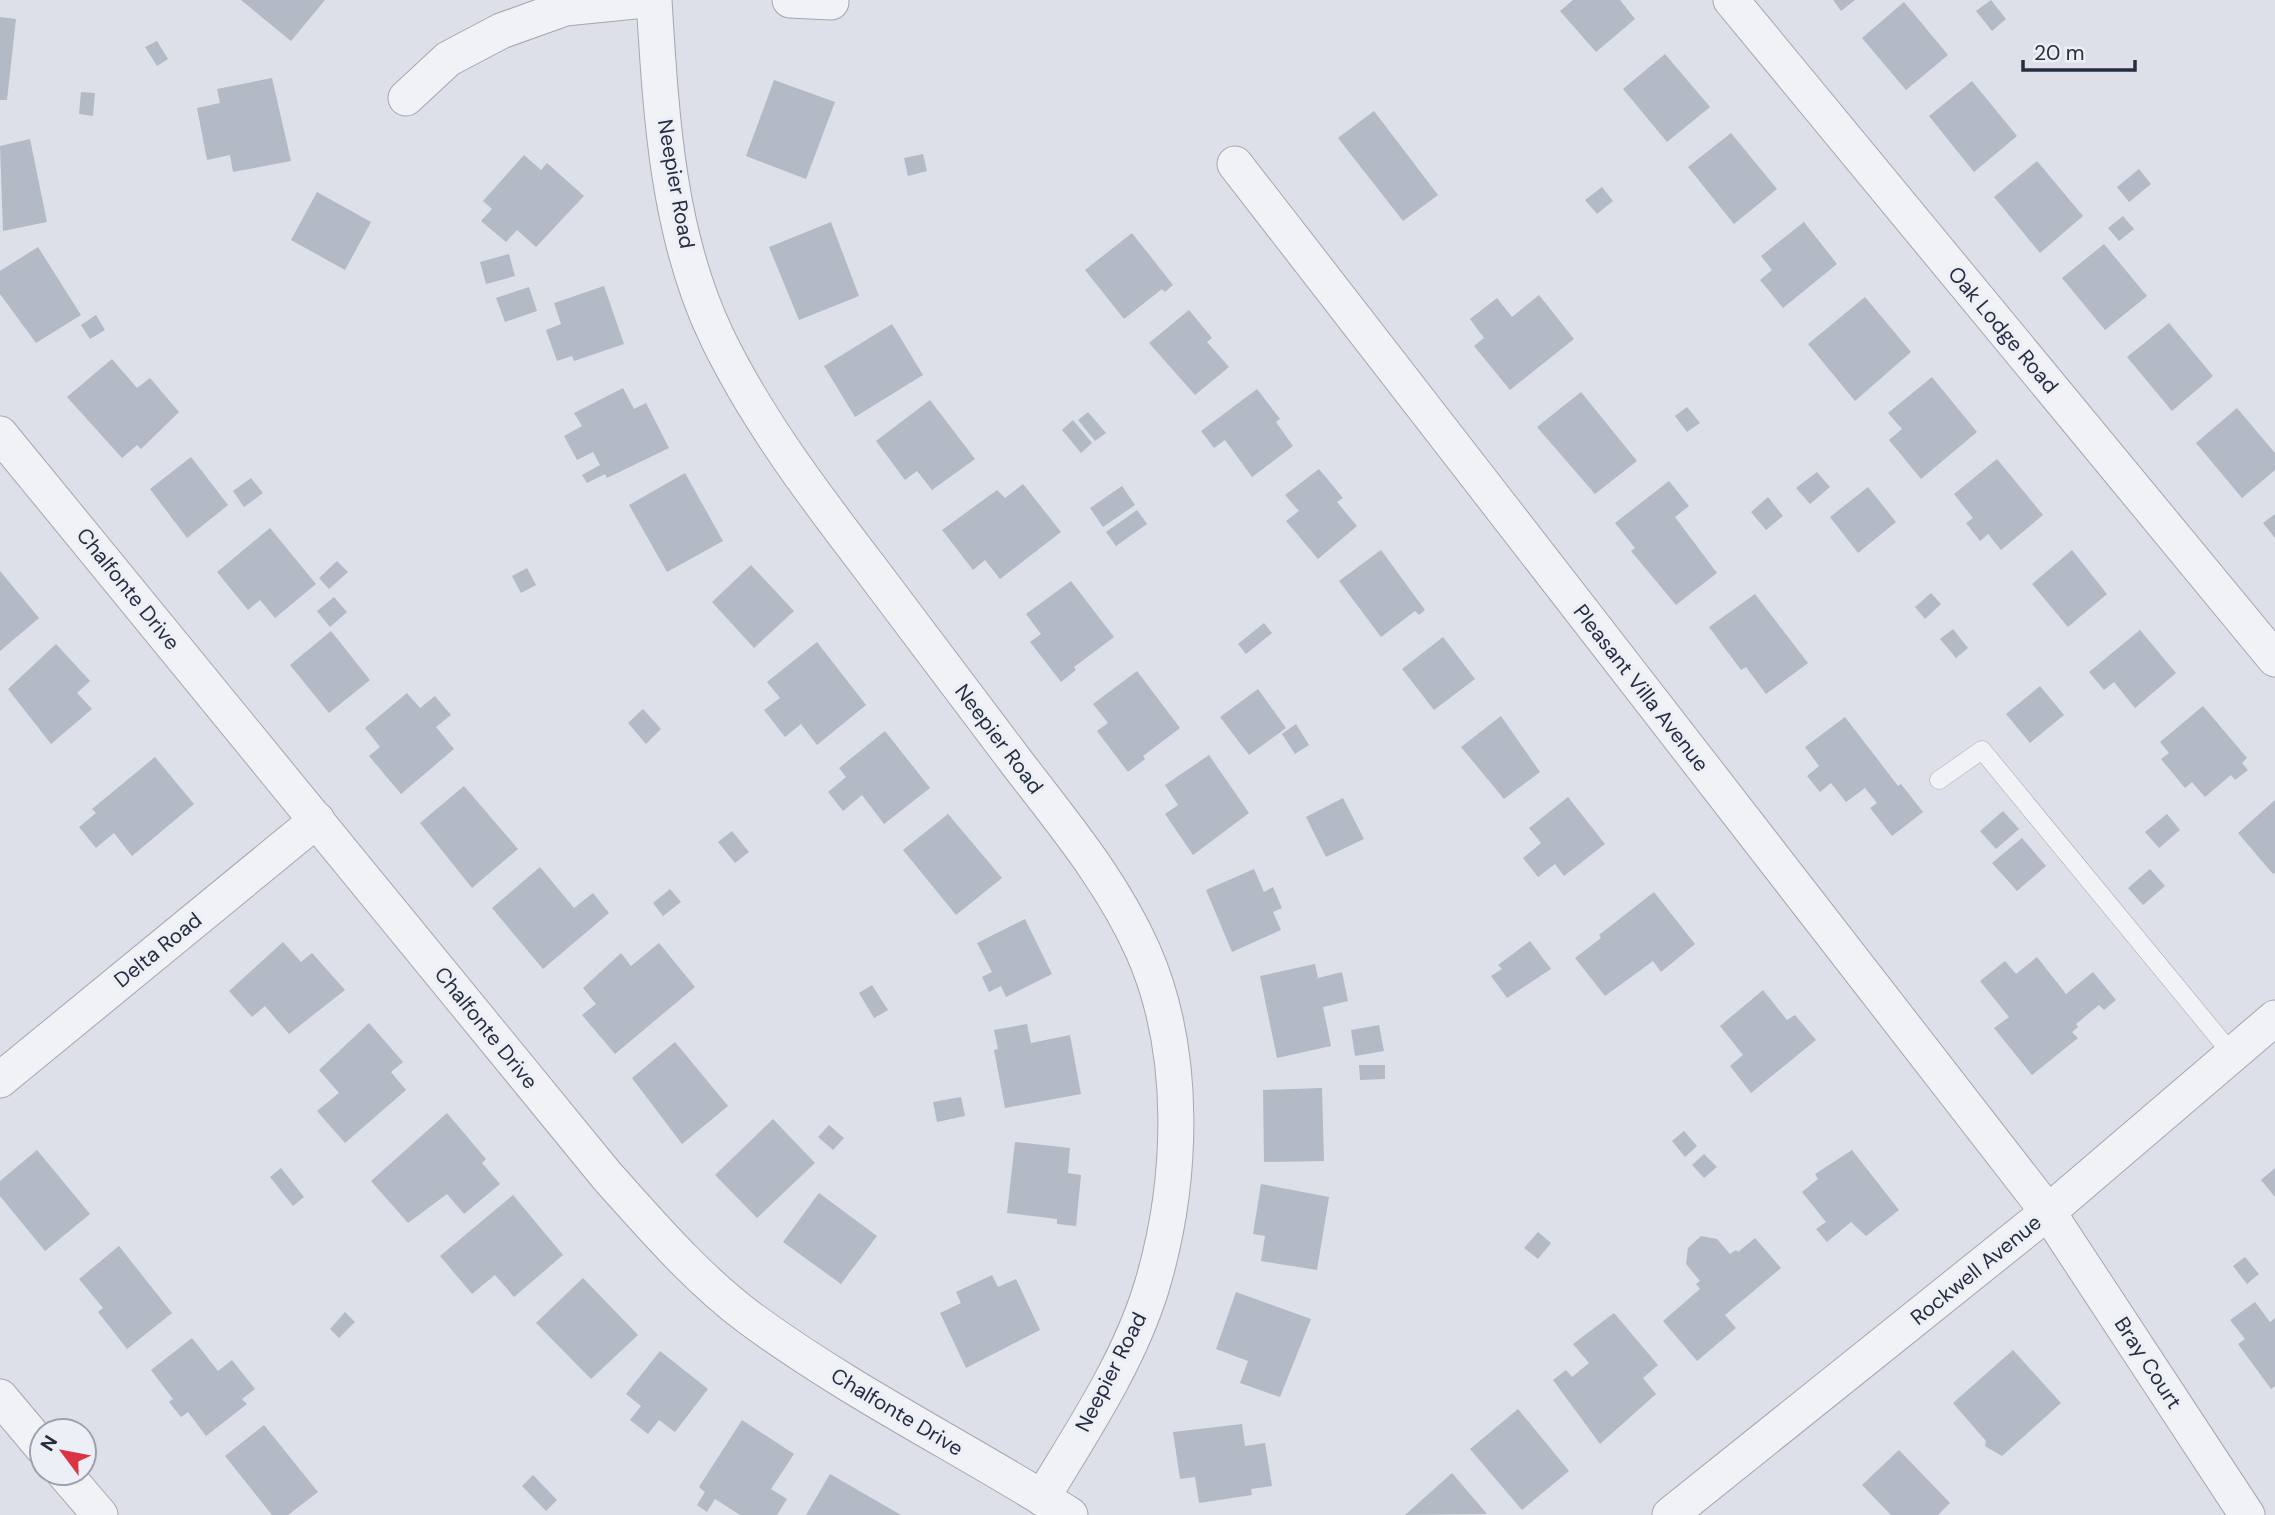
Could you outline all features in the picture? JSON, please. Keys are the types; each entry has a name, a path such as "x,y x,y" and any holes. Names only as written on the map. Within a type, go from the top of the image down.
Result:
{"street":[{"path":"406,98 448,59 501,31 565,8 645,0"},
{"name":"Neepier Road","path":"654,0 658,73 678,214 683,240 716,334 759,413 823,507 1102,875 1144,953 1168,1032 1175,1132 1170,1201 1150,1291 1056,1506"},
{"path":"790,0 831,2"},
{"name":"Oak Lodge Road","path":"1731,0 2275,659"},
{"name":"Pleasant Villa Avenue","path":"1234,164 2048,1212"},
{"name":"Chalfonte Drive","path":"0,434 607,1176 675,1250 749,1317 835,1377 1056,1506"},
{"name":"Delta Road","path":"0,1080 317,820"},
{"name":"Rockwell Avenue","path":"1670,1515 2048,1212 2275,1018"},
{"name":"Bray Court","path":"2048,1212 2247,1515"},
{"path":"0,1397 28,1430"},
{"path":"76,1487 100,1515"}],"lane":[{"path":"1939,780 1982,750 2191,1000 2232,1055"}],"building":[{"path":"241,0 325,0 291,41"},
{"path":"1573,0 1620,0 1635,19 1596,52 1560,11"},
{"path":"1833,0 1855,0 1841,11"},
{"path":"1991,0 2006,19 1992,31 1976,11"},
{"path":"1904,2 1948,55 1906,90 1862,38"},
{"path":"0,17 16,19 7,100 0,100"},
{"path":"157,41 168,59 157,66 145,47"},
{"path":"1665,54 1710,107 1667,142 1623,89"},
{"path":"272,78 291,161 233,172 230,155 207,160 197,108 220,103 217,89"},
{"path":"774,80 835,102 806,179 746,156"},
{"path":"1972,81 2017,136 1974,172 1929,116"},
{"path":"81,92 95,93 93,116 79,114"},
{"path":"1374,111 1438,195 1403,221 1338,138"},
{"path":"1731,133 1777,189 1734,224 1688,167"},
{"path":"30,139 47,222 3,231 0,146"},
{"path":"923,154 927,171 908,176 904,158"},
{"path":"524,155 541,170 547,163 584,196 536,247 517,230 506,242 481,221 492,209 483,201"},
{"path":"2037,161 2083,216 2040,253 1994,197"},
{"path":"2139,169 2151,184 2129,202 2117,187"},
{"path":"1602,187 1613,201 1597,214 1585,200"},
{"path":"317,192 371,222 345,270 291,240"},
{"path":"2123,216 2134,229 2119,241 2108,228"},
{"path":"831,222 859,296 799,320 769,247"},
{"path":"1804,222 1837,264 1783,308 1760,280 1772,270 1761,256"},
{"path":"1132,233 1173,285 1165,292 1162,289 1124,319 1085,270"},
{"path":"2104,244 2147,296 2105,330 2062,278"},
{"path":"38,247 81,315 36,343 0,294 0,271"},
{"path":"509,254 515,276 486,284 480,262"},
{"path":"604,286 624,344 574,361 572,356 557,361 546,330 561,324 554,303"},
{"path":"529,287 537,311 505,322 496,298"},
{"path":"1539,295 1574,339 1510,390 1474,346 1484,338 1470,319 1497,298 1512,317"},
{"path":"1865,297 1911,352 1855,401 1808,344"},
{"path":"1189,310 1212,338 1207,342 1229,367 1195,395 1149,343"},
{"path":"96,315 105,330 90,339 81,325"},
{"path":"2169,323 2213,376 2172,411 2127,357"},
{"path":"892,324 923,375 855,417 824,366"},
{"path":"112,359 137,388 150,378 179,412 141,449 137,445 122,458 67,397"},
{"path":"1932,377 1977,432 1921,479 1889,440 1902,429 1888,413"},
{"path":"623,388 634,409 646,403 669,448 607,478 605,474 587,483 582,475 600,465 593,452 577,460 564,436 582,426 574,413"},
{"path":"1257,389 1280,419 1276,422 1293,446 1252,477 1225,440 1214,448 1201,431"},
{"path":"1581,392 1637,461 1595,494 1537,427"},
{"path":"930,400 975,459 932,490 917,471 905,480 876,441"},
{"path":"1687,407 1700,423 1687,432 1675,416"},
{"path":"2237,408 2275,453 2275,470 2242,498 2196,443"},
{"path":"1088,412 1106,433 1095,441 1078,420"},
{"path":"1073,420 1092,443 1081,453 1062,430"},
{"path":"191,457 228,505 187,538 150,489"},
{"path":"1997,459 2043,515 2001,550 1988,534 1980,541 1966,523 1973,518 1954,494"},
{"path":"1319,469 1343,498 1337,502 1357,526 1318,559 1286,521 1299,511 1285,495"},
{"path":"1817,472 1830,487 1810,504 1796,488"},
{"path":"685,473 723,541 667,572 629,505"},
{"path":"251,478 263,493 244,507 233,491"},
{"path":"1669,481 1689,506 1675,517 1717,573 1676,605 1631,551 1635,548 1615,523"},
{"path":"1023,484 1061,532 1000,579 985,560 973,570 942,530 997,490 1005,498"},
{"path":"1122,486 1135,505 1103,527 1090,508"},
{"path":"1868,487 1896,522 1858,553 1830,517"},
{"path":"1768,497 1783,516 1766,530 1751,512"},
{"path":"1137,510 1147,524 1116,546 1106,532"},
{"path":"2275,514 2275,538 2263,523"},
{"path":"270,528 316,584 275,618 260,600 248,610 217,572"},
{"path":"1381,550 1425,610 1419,615 1415,611 1381,637 1339,581"},
{"path":"2072,550 2107,594 2068,627 2032,584"},
{"path":"337,561 348,572 329,589 319,578"},
{"path":"751,565 794,611 754,648 712,602"},
{"path":"527,568 536,585 521,593 512,576"},
{"path":"0,571 39,618 0,651"},
{"path":"1071,581 1114,637 1074,667 1076,670 1061,682 1030,642 1041,634 1026,614"},
{"path":"1931,593 1941,604 1925,619 1915,607"},
{"path":"1755,594 1808,663 1766,694 1746,667 1741,670 1709,627"},
{"path":"334,597 347,612 330,627 317,611"},
{"path":"1264,623 1272,633 1246,654 1238,644"},
{"path":"1953,629 1968,648 1956,658 1940,639"},
{"path":"2140,630 2176,673 2135,708 2114,682 2104,690 2089,672"},
{"path":"331,631 370,680 329,713 290,665"},
{"path":"1443,637 1475,679 1434,710 1402,669"},
{"path":"817,642 866,705 817,745 801,724 785,737 764,710 780,698 767,682"},
{"path":"56,644 90,681 77,693 92,709 51,744 8,689"},
{"path":"1137,671 1180,728 1143,756 1145,759 1128,772 1097,731 1108,723 1093,704"},
{"path":"2040,686 2064,715 2030,743 2006,714"},
{"path":"1258,689 1286,728 1249,755 1220,717"},
{"path":"407,693 420,708 435,696 451,715 436,727 454,749 401,794 369,756 380,747 365,728"},
{"path":"2203,706 2247,758 2242,763 2248,770 2235,780 2231,775 2205,797 2192,782 2185,788 2161,759 2169,753 2160,742"},
{"path":"643,709 661,729 646,744 628,723"},
{"path":"1501,716 1540,772 1504,799 1461,747"},
{"path":"1845,717 1898,786 1901,784 1923,812 1892,836 1870,808 1877,803 1865,788 1846,802 1831,783 1820,792 1807,776 1819,766 1805,747"},
{"path":"1296,724 1309,745 1295,754 1282,734"},
{"path":"885,731 930,788 884,824 862,795 843,811 828,792 846,777 839,768"},
{"path":"1209,755 1249,813 1193,855 1165,814 1178,805 1165,785"},
{"path":"155,757 194,804 132,856 114,833 96,848 79,827 96,813 92,809"},
{"path":"464,786 518,849 472,888 420,823"},
{"path":"1568,797 1605,844 1564,876 1555,864 1538,877 1523,858 1541,843 1529,828"},
{"path":"1343,798 1364,839 1326,857 1306,817"},
{"path":"2275,800 2275,873 2273,874 2238,833"},
{"path":"2003,811 2019,829 1996,849 1980,831"},
{"path":"948,814 1002,878 956,915 903,850"},
{"path":"2167,814 2180,830 2159,848 2145,832"},
{"path":"732,831 749,852 735,863 718,842"},
{"path":"2022,838 2046,866 2017,891 1992,863"},
{"path":"540,867 574,908 593,893 609,913 543,969 492,908"},
{"path":"1254,869 1264,892 1273,887 1282,908 1273,912 1281,930 1232,952 1206,890"},
{"path":"2150,869 2165,886 2143,905 2128,888"},
{"path":"670,889 681,902 663,916 653,903"},
{"path":"1654,892 1695,944 1661,972 1653,961 1605,996 1575,958 1601,938 1599,935"},
{"path":"1025,919 1052,974 1006,997 1001,986 989,992 982,977 992,972 977,943"},
{"path":"1530,941 1551,969 1507,998 1491,976 1502,969 1498,965"},
{"path":"283,942 301,962 312,953 345,990 289,1034 265,1006 252,1017 229,991"},
{"path":"659,943 695,987 615,1054 582,1015 596,1004 583,988 621,953 631,966"},
{"path":"2037,957 2066,994 2093,972 2116,1000 2104,1010 2099,1005 2076,1024 2078,1027 2072,1032 2078,1038 2032,1075 1994,1028 2009,1017 1980,981 2005,961 2016,974"},
{"path":"1315,964 1318,978 1342,972 1348,1001 1323,1007 1331,1046 1277,1058 1260,976"},
{"path":"872,985 888,1010 874,1018 859,993"},
{"path":"1763,990 1787,1020 1795,1015 1816,1040 1751,1093 1730,1066 1743,1055 1720,1026"},
{"path":"369,1023 403,1062 391,1072 406,1090 345,1143 317,1111 339,1093 319,1070"},
{"path":"1027,1024 1031,1043 1070,1035 1081,1094 1005,1108 994,1050 998,1049 994,1030"},
{"path":"1379,1025 1384,1051 1355,1056 1351,1030"},
{"path":"675,1042 728,1106 682,1144 632,1078"},
{"path":"1359,1065 1385,1065 1385,1079 1360,1080"},
{"path":"1322,1088 1324,1161 1264,1162 1263,1090"},
{"path":"961,1097 965,1116 937,1122 933,1102"},
{"path":"447,1113 486,1159 482,1163 500,1184 464,1214 447,1194 408,1223 371,1181"},
{"path":"773,1119 815,1163 757,1218 715,1175"},
{"path":"829,1125 844,1138 833,1150 818,1137"},
{"path":"1684,1131 1697,1146 1685,1157 1672,1141"},
{"path":"1015,1142 1070,1148 1068,1173 1081,1175 1076,1226 1057,1224 1057,1219 1007,1213"},
{"path":"37,1150 90,1214 45,1251 0,1196 0,1181"},
{"path":"1852,1150 1899,1210 1866,1236 1851,1222 1827,1242 1816,1229 1826,1222 1802,1192 1818,1179 1815,1174"},
{"path":"1704,1154 1717,1167 1704,1178 1692,1165"},
{"path":"281,1168 304,1197 293,1206 270,1177"},
{"path":"2275,1168 2275,1197 2261,1180"},
{"path":"1261,1184 1329,1197 1317,1270 1261,1261 1265,1236 1253,1234"},
{"path":"819,1193 877,1236 841,1284 783,1242"},
{"path":"513,1195 563,1255 514,1297 495,1275 472,1294 440,1256"},
{"path":"1538,1232 1551,1243 1538,1259 1524,1248"},
{"path":"1701,1236 1717,1239 1730,1254 1736,1250 1738,1252 1755,1238 1781,1268 1725,1315 1736,1328 1697,1361 1663,1321 1700,1289 1696,1284 1700,1281 1686,1264 1688,1248"},
{"path":"119,1246 172,1313 127,1349 98,1312 103,1308 79,1279"},
{"path":"2245,1257 2259,1274 2247,1284 2233,1266"},
{"path":"992,1275 998,1287 1016,1279 1040,1330 966,1368 940,1313 961,1303 956,1292"},
{"path":"583,1278 638,1335 591,1379 536,1323"},
{"path":"1236,1292 1311,1319 1280,1397 1240,1383 1248,1361 1216,1349"},
{"path":"2255,1302 2270,1322 2275,1318 2275,1386 2271,1389 2238,1344 2245,1339 2230,1320"},
{"path":"345,1312 355,1322 339,1338 330,1329"},
{"path":"1614,1313 1658,1365 1643,1378 1656,1394 1600,1444 1553,1380 1566,1370 1572,1377 1589,1363 1573,1344"},
{"path":"192,1338 218,1371 232,1360 255,1389 242,1399 247,1404 206,1436 188,1412 181,1417 169,1402 173,1399 151,1370"},
{"path":"2013,1350 2061,1403 2002,1456 1985,1446 1986,1441 1953,1403"},
{"path":"660,1351 708,1389 675,1432 659,1420 648,1434 630,1420 641,1406 626,1394"},
{"path":"1518,1409 1569,1471 1522,1510 1470,1449"},
{"path":"742,1420 794,1454 771,1489 787,1499 777,1515 740,1515 715,1499 707,1512 697,1505 705,1492 699,1487"},
{"path":"1242,1424 1245,1446 1265,1443 1272,1486 1251,1489 1252,1495 1199,1503 1195,1477 1180,1479 1173,1432"},
{"path":"264,1425 318,1492 288,1515 272,1515 225,1456"},
{"path":"1899,1450 1950,1503 1938,1515 1891,1515 1862,1485"},
{"path":"1452,1473 1487,1514 1405,1515"},
{"path":"830,1474 901,1515 806,1515"},
{"path":"533,1475 557,1500 546,1511 522,1486"}]}
